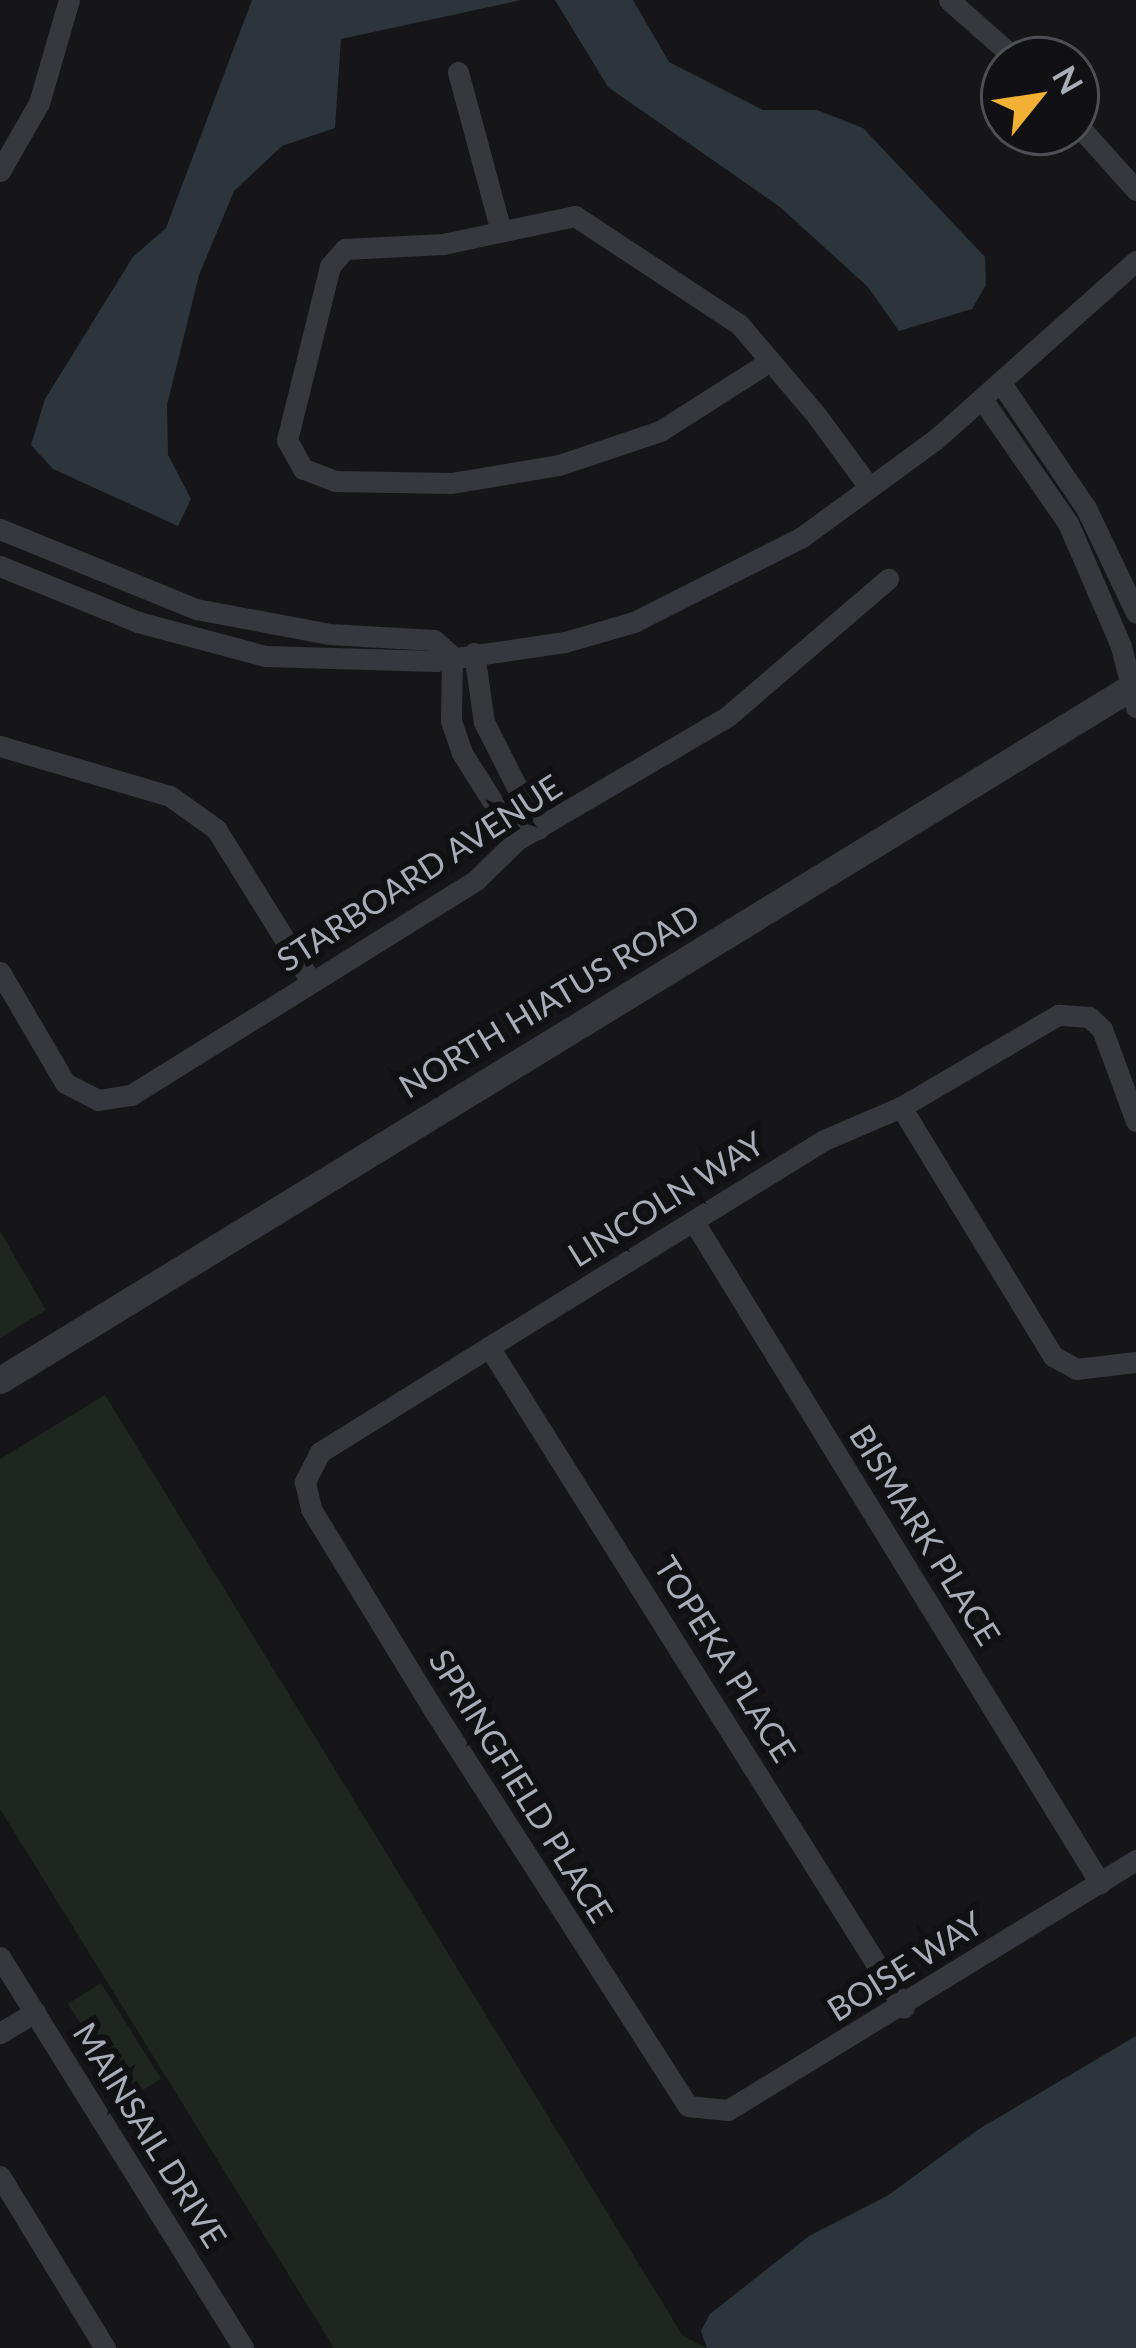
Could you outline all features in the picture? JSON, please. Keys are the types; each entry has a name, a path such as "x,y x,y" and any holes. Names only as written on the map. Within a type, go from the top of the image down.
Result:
{"street":[{"path":"0,171 39,103 69,0"},
{"path":"949,0 990,36"},
{"path":"458,72 501,231"},
{"path":"1100,150 1136,190"},
{"path":"770,361 660,431 559,465 451,483 315,476 292,455 286,424 330,266 345,249 501,231 575,216 740,325 770,361 869,487"},
{"path":"0,566 138,622 265,656 379,664 566,642 634,622 734,577 869,487 1001,383 1136,261"},
{"path":"1001,383 1086,508 1136,613"},
{"path":"982,399 1068,523 1121,646 1134,693"},
{"path":"0,529 196,609 329,634 434,640 463,654 484,722 538,829"},
{"name":"STARBOARD AVENUE","path":"0,972 52,1065 85,1096 131,1095 476,880 517,840 728,716 887,579"},
{"path":"463,654 452,721 462,753 517,840"},
{"name":"NORTH HIATUS ROAD","path":"0,1380 1134,693"},
{"path":"0,746 170,796 216,829 312,982"},
{"name":"LINCOLN WAY","path":"305,1482 320,1452 489,1347 824,1140 901,1107 1058,1015 1089,1017 1113,1048 1136,1121"},
{"path":"901,1107 1053,1356 1076,1370 1136,1362"},
{"name":"BISMARK PLACE","path":"694,1222 1100,1882"},
{"name":"TOPEKA PLACE","path":"489,1347 904,2008"},
{"name":"SPRINGFIELD PLACE","path":"305,1482 311,1509 435,1712 677,2096 701,2111"},
{"name":"BOISE WAY","path":"701,2111 728,2110 904,2008 1136,1860"},
{"name":"MAINSAIL DRIVE","path":"0,1957 242,2348"},
{"path":"0,2033 34,2012"},
{"path":"0,2176 105,2348"}],"shaded area":[{"path":"252,0 521,0 341,39 335,128 282,146 234,191 199,275 167,405 168,455 191,499 178,526 53,469 31,445 45,399 133,257 166,228"},
{"path":"555,0 633,0 669,62 763,110 817,110 863,128 985,257 986,285 972,309 899,331 868,287 780,207 608,87"},
{"path":"0,1231 46,1310 0,1338"},
{"path":"105,1395 683,2336 707,2348 334,2348 0,1809 0,1459"},
{"path":"101,1983 161,2079 128,2099 68,2004"},
{"path":"1136,2036 1136,2348 707,2348 701,2331 710,2314 809,2236 887,2196 979,2129"}]}
